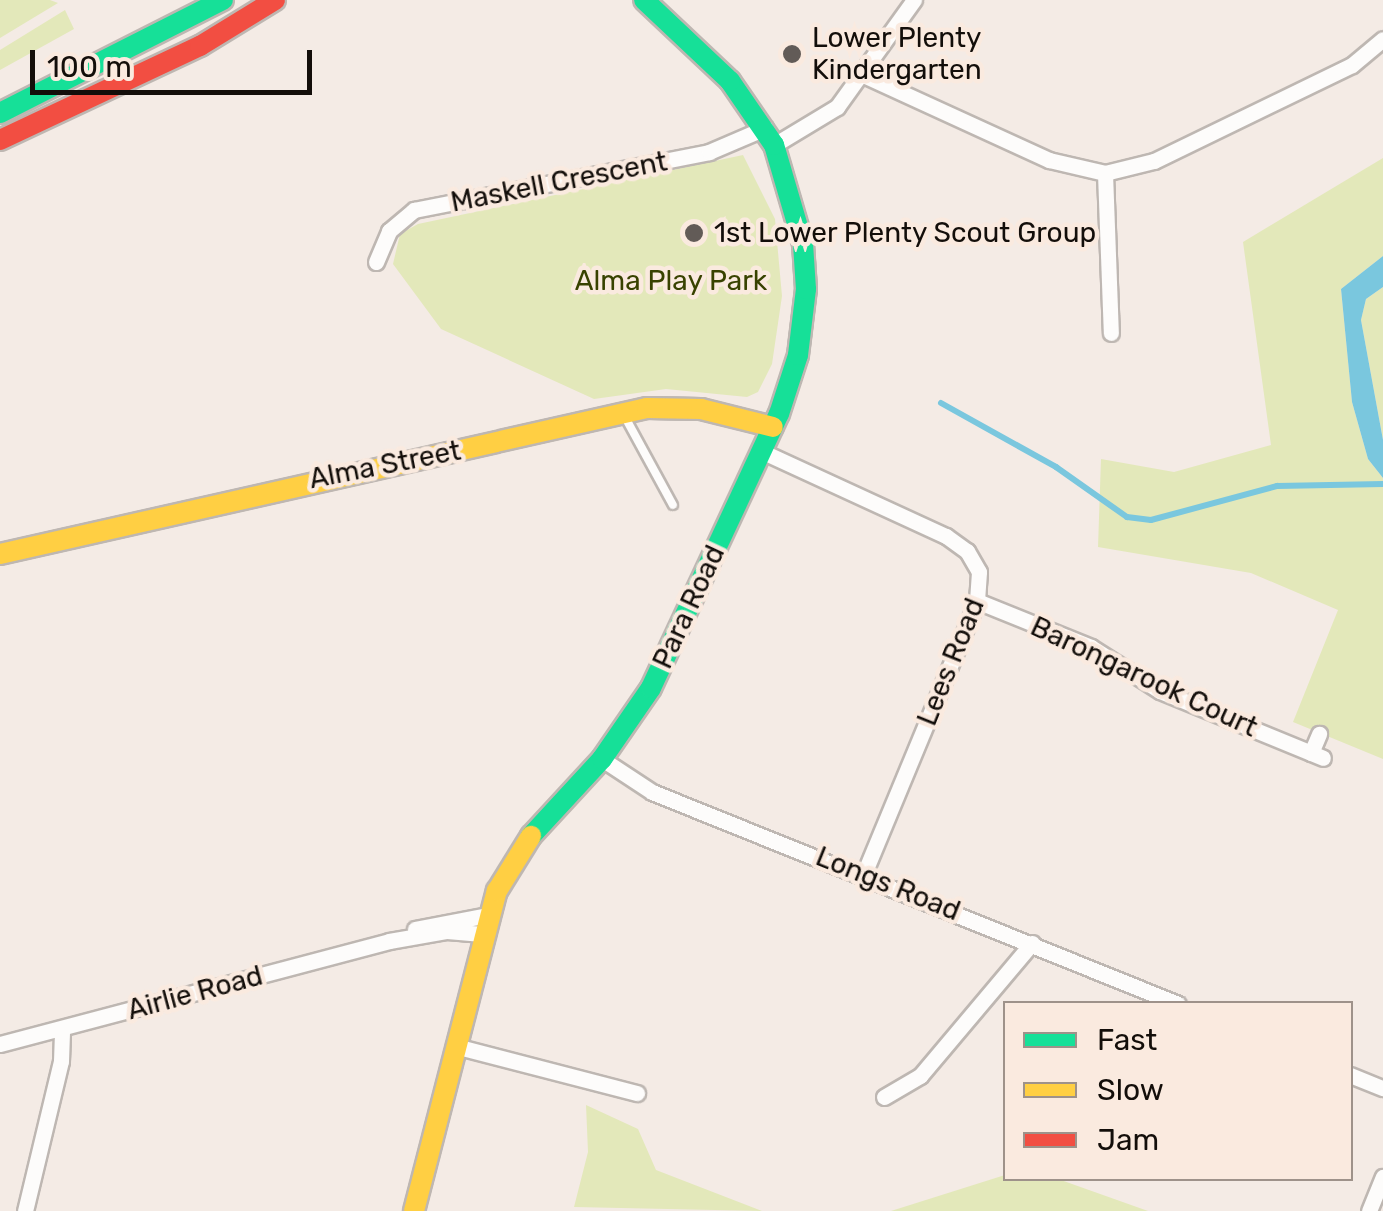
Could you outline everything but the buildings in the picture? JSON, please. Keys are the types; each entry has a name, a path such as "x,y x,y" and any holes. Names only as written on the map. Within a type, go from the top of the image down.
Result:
{"main road":[{"path":"0,113 223,0"},
{"path":"0,140 200,46 274,0"},
{"name":"Para Road","path":"414,1211 485,925 525,842 602,759 664,665 772,427 798,355 806,289 798,215 770,136 730,82 648,2"},
{"name":"Alma Street","path":"0,554 622,412 700,409 772,427"}],"street":[{"name":"Maskell Crescent","path":"376,262 389,232 414,210 708,152 770,136 838,107 914,0"},
{"path":"861,74 1049,160 1105,173 1154,161 1352,65 1383,39"},
{"path":"1105,173 1110,333"},
{"name":"Lees Road","path":"761,452 958,543 979,572 977,600 864,874"},
{"name":"Barongarook Court","path":"977,600 1091,648 1160,691 1317,756 1320,734"},
{"name":"Longs Road","path":"602,759 652,792 864,874 1171,1001"},
{"name":"Airlie Road","path":"0,1044 389,941 485,925"},
{"path":"884,1097 920,1076 1032,943"},
{"path":"25,1211 61,1061 62,1029"},
{"path":"455,1046 637,1093"},
{"path":"1353,1076 1383,1088"},
{"path":"1369,1211 1383,1176"}],"lane":[{"path":"622,412 674,505"}],"green space":[{"path":"0,0 50,0 58,3 0,38"},
{"path":"65,10 74,29 0,70 0,50"},
{"name":"Alma Play Park","path":"743,155 775,219 782,296 772,364 758,392 747,397 666,389 594,399 441,329 393,264 400,234 418,224"},
{"path":"1383,158 1383,256 1341,289 1352,402 1368,459 1383,478 1383,759 1293,722 1338,610 1251,573 1098,547 1101,459 1174,472 1271,445 1243,242"},
{"path":"1383,287 1383,440 1361,320 1366,299"},
{"path":"586,1105 638,1129 656,1170 762,1211 574,1207 588,1152"},
{"path":"1003,1176 1003,1181 1064,1181 1148,1211 891,1211"}],"water":[{"path":"1383,256 1383,287 1366,299 1361,320 1383,440 1383,478 1368,459 1352,402 1341,289"}],"waterway":[{"path":"941,403 1056,467 1127,517 1151,520 1277,486 1383,484"}],"traffic: fast":[{"path":"0,113 223,0"},
{"path":"531,836 602,759 651,688 779,414 798,355 806,289 803,244 774,145 730,81 644,0"}],"traffic: slow":[{"path":"0,554 647,408 701,409 773,427"},
{"path":"414,1211 497,891 531,836"}],"traffic: jam":[{"path":"0,140 200,46 275,0"}],"place":[{"name":"Lower Plenty Kindergarten","path":"792,54"},
{"name":"1st Lower Plenty Scout Group","path":"694,233"}]}
